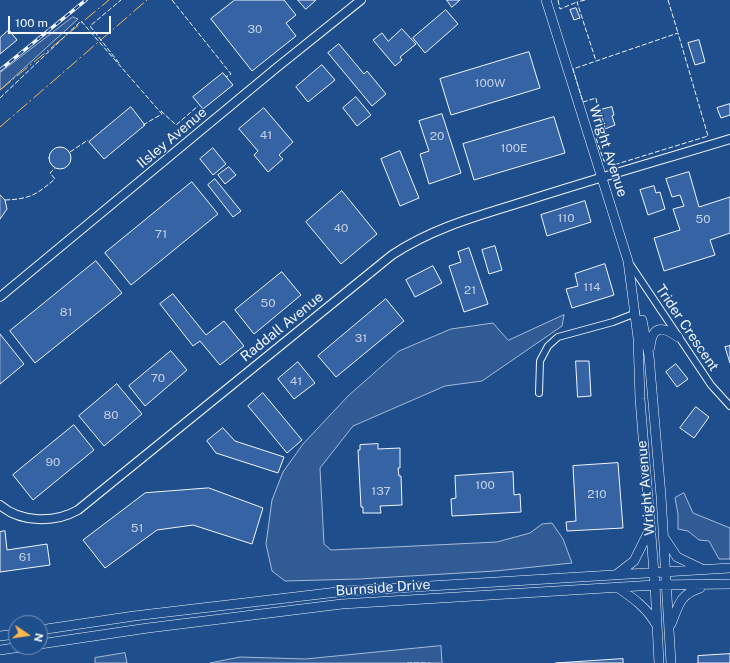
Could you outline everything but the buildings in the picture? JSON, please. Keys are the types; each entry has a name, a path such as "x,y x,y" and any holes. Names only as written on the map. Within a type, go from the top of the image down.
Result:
{"main road":[{"name":"Wright Avenue","path":"546,0 628,261 636,313 640,399 655,585 659,663"},
{"name":"Wright Avenue","path":"636,313 642,321 648,356 664,536 671,663"},
{"path":"648,356 651,337 655,331 661,329 668,330 678,337"},
{"path":"640,399 647,402 653,412"},
{"path":"617,574 634,561 650,528"},
{"path":"664,536 677,557 703,570"},
{"name":"Burnside Drive","path":"48,629 276,598 346,591 730,568"},
{"name":"Burnside Drive","path":"48,643 148,628 342,604 655,585 708,586 730,584"},
{"path":"669,627 684,596 690,592 708,586"},
{"path":"617,587 640,603 650,613 657,627"}],"street":[{"name":"Ilsley Avenue","path":"0,297 263,79 361,0"},
{"name":"Raddall Avenue","path":"0,506 13,514 47,519 71,514 78,510 392,255 406,245 441,227 601,177 730,139"},
{"name":"Trider Crescent","path":"628,261 711,385 730,406"},
{"path":"539,393 540,361 548,346 558,337 613,322 636,313"}],"shaded area":[{"path":"73,17 78,19 0,90 0,73"},
{"path":"564,315 562,326 482,381 445,386 353,426 320,468 324,544 331,550 497,542 530,533 542,524 552,523 563,539 572,563 495,571 359,579 285,581 272,571 266,544 272,500 283,472 303,444 348,396 399,351 451,329 493,323 508,340"},
{"path":"684,493 693,513 730,528 730,559 719,559 709,541 699,540 688,531 678,529 678,514 675,498"},
{"path":"441,646 442,663 210,663 240,657 305,659"},
{"path":"125,653 127,663 95,663 95,658"}],"railway":[{"path":"0,70 86,0"}],"fence":[{"path":"119,63 90,26 121,0"},
{"path":"172,0 231,74 226,77"},
{"path":"558,0 560,9 577,2"},
{"path":"585,0 577,2 596,61"},
{"path":"668,0 678,33"},
{"path":"0,98 81,21 162,114 143,125"},
{"path":"598,110 596,98 583,102 573,69 678,33 708,136 617,164 604,161 596,138 607,134 605,129"},
{"path":"161,111 176,125 198,106"},
{"path":"70,152 88,140"},
{"path":"5,200 21,199 43,189 55,179 50,173 55,168"},
{"path":"407,663 430,663"}],"power":[{"path":"0,90 109,0"},
{"path":"0,127 147,0"}]}
